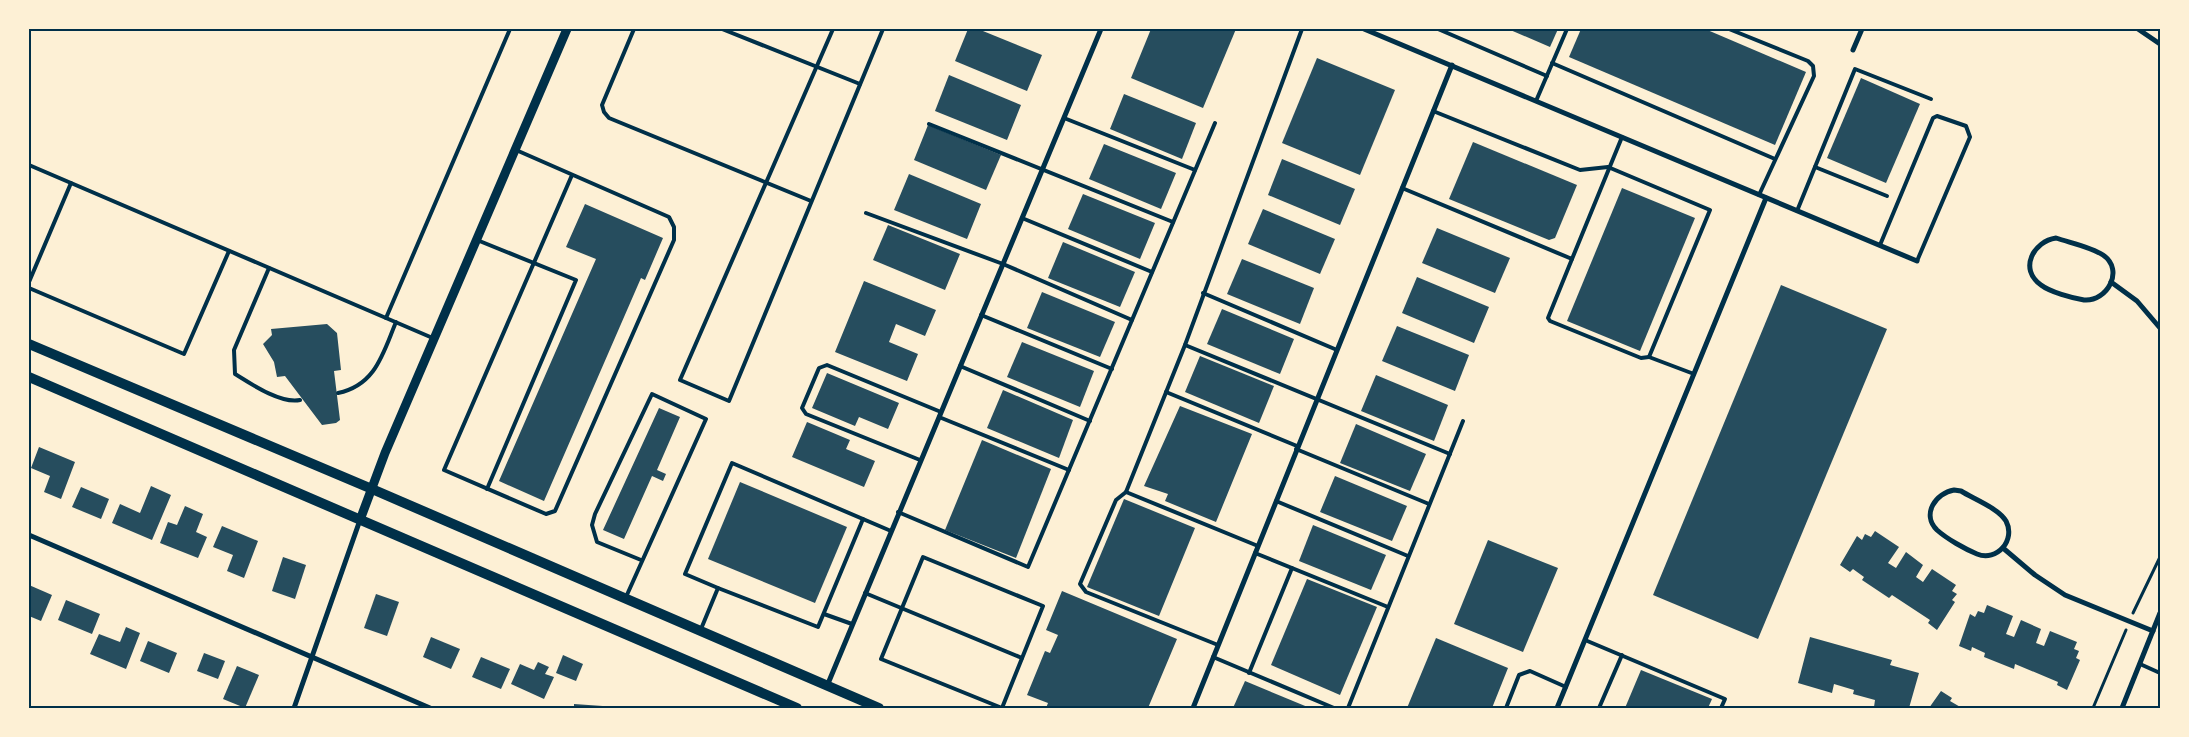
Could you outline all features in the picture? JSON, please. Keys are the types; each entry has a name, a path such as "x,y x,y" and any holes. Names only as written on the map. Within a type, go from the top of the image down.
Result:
{"main road":[{"path":"29,344 372,489 878,708"},
{"path":"29,377 797,708"}],"street":[{"path":"294,708 372,489 567,29"},
{"path":"827,686 890,531 1101,29"},
{"path":"1364,29 1916,261"},
{"path":"1854,50 1862,29"},
{"path":"2138,29 2160,44"},
{"path":"1193,708 1452,65"},
{"path":"1557,708 1766,198"},
{"path":"2056,238 2104,256 2112,270 2111,282 2104,294 2098,298 2081,300 2042,286 2031,273 2031,257 2040,243 2056,238"},
{"path":"2111,282 2137,301 2160,328"},
{"path":"1946,491 1961,491 2000,514 2005,520 2009,534 2003,548 1997,553 1981,556 1937,529 1931,515 1934,500 1946,491"},
{"path":"29,535 430,708"},
{"path":"2003,548 2035,575 2065,595 2153,631"},
{"path":"2122,708 2160,613"}],"lane":[{"path":"386,318 510,29"},
{"path":"634,29 602,105 604,112 609,118 812,201"},
{"path":"722,29 860,84"},
{"path":"832,29 680,380 728,401 883,29"},
{"path":"1218,645 1086,592 1080,584 1116,500 1126,492 1166,392 1302,29"},
{"path":"1438,29 1547,76"},
{"path":"1536,101 1567,29"},
{"path":"1729,29 1808,61 1813,66 1814,76 1759,195"},
{"path":"1552,63 1775,159"},
{"path":"1797,211 1855,69 1931,99"},
{"path":"1433,111 1580,170 1608,167 1710,210 1649,358"},
{"path":"1880,245 1933,118 1937,116 1966,126 1970,137 1916,261"},
{"path":"1064,118 1195,170"},
{"path":"898,512 1028,567 1215,123"},
{"path":"928,124 1173,222"},
{"path":"1622,137 1608,167 1548,318 1550,321 1642,358 1649,358 1694,374"},
{"path":"515,150 669,217 674,227 674,240 554,511 546,514 444,470 572,175"},
{"path":"29,165 435,339"},
{"path":"1815,167 1887,196"},
{"path":"29,282 71,183"},
{"path":"1402,188 1572,259"},
{"path":"866,213 1002,264 1132,320"},
{"path":"1022,218 1152,272"},
{"path":"477,240 576,280 487,488"},
{"path":"29,288 184,354 229,251"},
{"path":"269,268 234,350 235,374 258,388 293,402 300,400"},
{"path":"1203,293 1337,350"},
{"path":"981,315 1112,369"},
{"path":"338,393 348,391 375,372 396,322"},
{"path":"1184,345 1450,454"},
{"path":"920,460 806,414 802,408 819,368 826,365 1068,470"},
{"path":"960,366 1090,421"},
{"path":"1166,392 1430,504"},
{"path":"625,598 706,419 652,394 595,514 592,525 597,542 642,560"},
{"path":"1348,708 1463,421"},
{"path":"863,519 818,627 685,574 732,463 863,519 890,531"},
{"path":"1126,492 1258,546"},
{"path":"1276,501 1408,556"},
{"path":"1255,553 1388,607"},
{"path":"923,557 1043,606 1002,708 881,658 902,607 923,557"},
{"path":"1249,673 1292,568"},
{"path":"701,631 718,588"},
{"path":"865,593 1022,658"},
{"path":"824,614 852,624"},
{"path":"1585,640 1725,699 1721,708"},
{"path":"1599,708 1622,655"},
{"path":"1213,657 1334,708"},
{"path":"2140,664 2160,672"},
{"path":"1506,708 1519,675 1530,671 1566,687"}],"building":[{"path":"968,29 978,29 1042,55 1027,91 955,61"},
{"path":"1151,29 1236,29 1203,108 1131,78"},
{"path":"1508,29 1558,29 1550,47"},
{"path":"1581,29 1705,29 1806,72 1775,145 1569,57"},
{"path":"1317,58 1395,90 1360,175 1282,143"},
{"path":"949,75 1021,105 1007,140 935,111"},
{"path":"1861,78 1920,104 1886,183 1827,158"},
{"path":"1124,94 1196,123 1182,159 1110,129"},
{"path":"928,125 1001,155 986,190 914,160"},
{"path":"1473,142 1577,185 1555,238 1549,240 1449,199"},
{"path":"1104,144 1176,173 1161,209 1089,179"},
{"path":"1282,159 1355,189 1340,225 1268,195"},
{"path":"909,174 981,204 967,239 894,210"},
{"path":"1622,188 1695,218 1640,351 1567,321"},
{"path":"1083,194 1155,223 1140,259 1068,229"},
{"path":"585,204 663,238 645,280 641,278 544,501 499,481 596,259 566,247"},
{"path":"1263,209 1335,239 1320,274 1248,244"},
{"path":"888,225 960,254 945,290 873,260"},
{"path":"1437,228 1510,258 1495,293 1422,263"},
{"path":"1063,242 1135,272 1120,307 1048,278"},
{"path":"1242,259 1314,288 1300,324 1227,294"},
{"path":"1417,277 1489,307 1474,343 1402,313"},
{"path":"864,281 936,310 925,336 896,324 889,342 918,354 907,381 835,352"},
{"path":"1781,285 1887,329 1758,639 1653,595"},
{"path":"1042,292 1115,322 1100,357 1027,328"},
{"path":"1222,309 1294,339 1280,374 1207,344"},
{"path":"327,324 337,333 341,370 334,371 340,420 336,423 322,425 285,376 277,377 274,362 263,344 272,335 271,329"},
{"path":"1397,326 1469,355 1455,391 1382,361"},
{"path":"1022,342 1094,371 1080,407 1007,377"},
{"path":"1200,356 1274,386 1259,423 1185,392"},
{"path":"827,373 899,403 888,429 859,417 855,426 812,408"},
{"path":"1376,375 1448,405 1434,441 1361,411"},
{"path":"1003,390 1073,420 1059,458 987,428"},
{"path":"1180,406 1252,434 1216,522 1165,501 1168,494 1144,486"},
{"path":"659,408 680,417 657,470 666,474 663,481 652,476 624,539 603,530"},
{"path":"807,422 850,440 846,449 875,461 864,487 792,457"},
{"path":"1356,424 1426,454 1410,491 1340,463"},
{"path":"982,440 1051,469 1016,558 945,530"},
{"path":"39,447 75,462 61,499 44,492 50,476 31,468"},
{"path":"1335,476 1407,506 1392,541 1320,512"},
{"path":"740,482 847,527 815,603 708,559"},
{"path":"151,486 171,495 152,540 112,523 120,504 140,513"},
{"path":"81,487 109,499 101,519 72,507"},
{"path":"1124,499 1195,528 1159,616 1087,587"},
{"path":"185,506 203,514 196,532 207,537 198,558 160,543 168,522 177,525"},
{"path":"1313,525 1386,555 1371,590 1299,561"},
{"path":"222,526 258,541 244,578 227,571 233,555 213,547"},
{"path":"1875,531 1899,547 1888,563 1896,568 1906,552 1923,565 1916,577 1923,582 1932,569 1956,585 1952,591 1957,594 1952,600 1955,602 1937,630 1928,623 1930,620 1892,595 1889,598 1862,580 1864,577 1853,569 1850,572 1840,565 1857,536 1862,540 1865,534 1871,537"},
{"path":"1488,540 1558,568 1523,652 1454,624"},
{"path":"283,557 306,565 295,599 272,591"},
{"path":"1307,579 1377,607 1340,695 1271,665"},
{"path":"29,585 52,595 41,621 29,616"},
{"path":"1062,591 1177,639 1148,708 1046,708 1048,703 1027,695 1045,651 1050,653 1058,635 1046,630"},
{"path":"376,594 399,602 387,636 364,628"},
{"path":"66,600 100,614 92,634 58,620"},
{"path":"1987,605 2013,616 2006,634 2014,637 2021,620 2041,629 2036,643 2044,646 2050,631 2077,642 2074,649 2079,651 2076,658 2080,660 2067,690 2057,685 2058,682 2015,664 2014,669 1984,657 1985,653 1972,647 1971,651 1959,646 1970,614 1975,617 1978,611 1984,613"},
{"path":"126,627 140,633 126,669 90,654 99,634 120,642"},
{"path":"431,637 460,649 451,669 423,657"},
{"path":"1810,637 1892,660 1890,665 1919,673 1909,708 1874,707 1875,700 1853,694 1854,690 1834,684 1832,693 1798,683"},
{"path":"1436,638 1508,668 1492,708 1407,708"},
{"path":"148,641 177,653 169,673 140,661"},
{"path":"204,653 225,661 218,679 197,671"},
{"path":"563,655 583,664 576,681 556,673"},
{"path":"481,657 510,669 501,689 472,677"},
{"path":"538,662 549,667 545,674 554,677 544,699 511,684 520,664 534,670"},
{"path":"237,666 259,675 245,708 223,699"},
{"path":"1641,670 1712,699 1708,708 1625,708"},
{"path":"1245,681 1310,708 1233,708"},
{"path":"1941,691 1952,698 1950,701 1962,708 1929,708"},
{"path":"574,704 617,707 617,708 574,708"}]}
